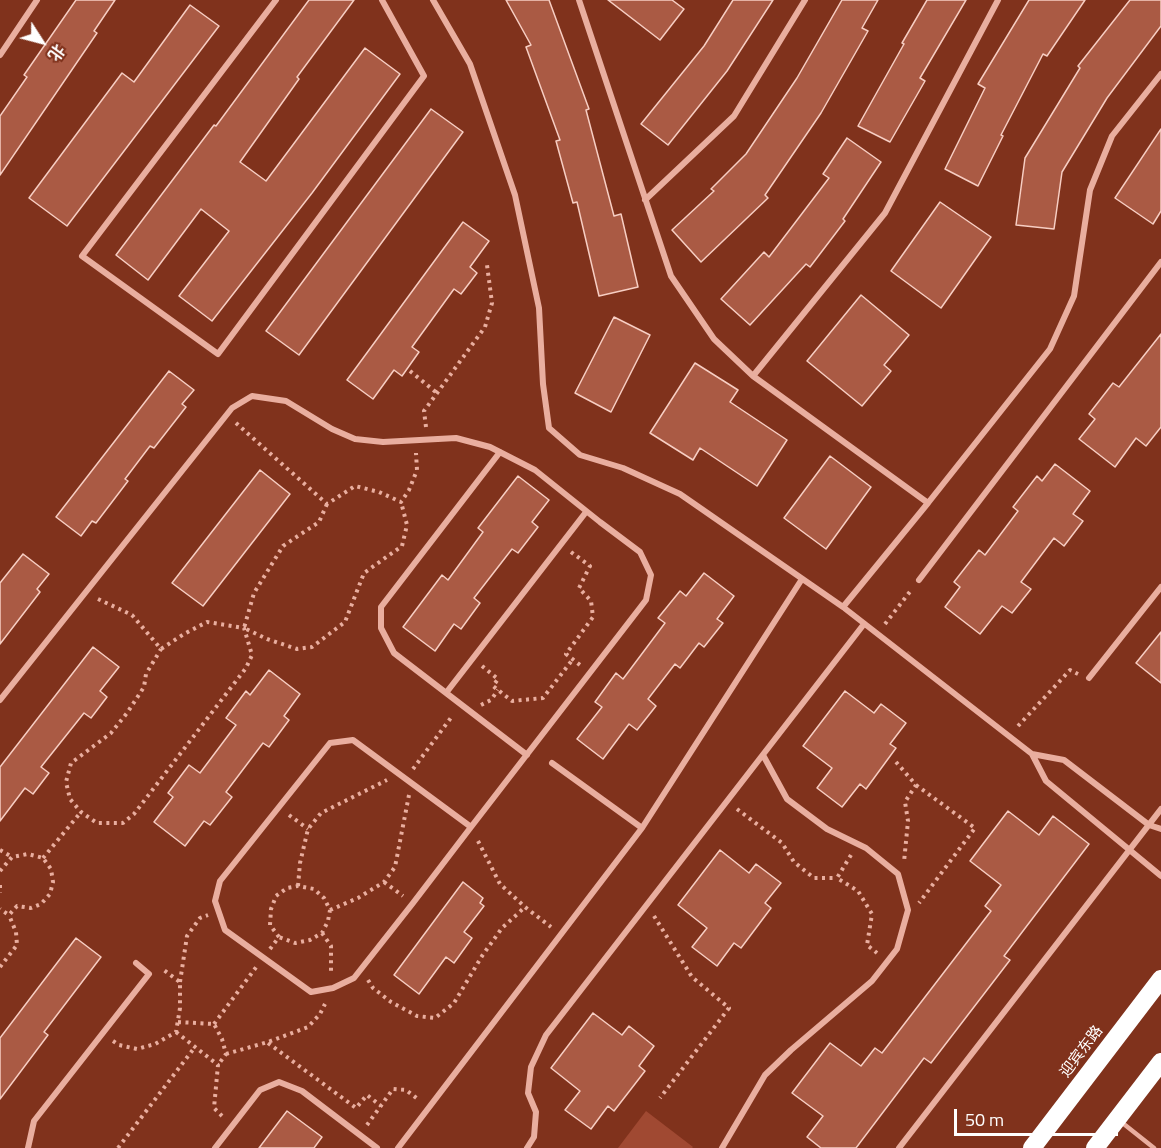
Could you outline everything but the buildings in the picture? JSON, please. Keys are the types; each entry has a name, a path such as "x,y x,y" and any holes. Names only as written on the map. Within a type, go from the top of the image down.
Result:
{"highway":[{"name":"迎宾东路","path":"1032,1148 1161,979"},
{"path":"1095,1148 1161,1062"}],"street":[{"path":"0,55 37,0"},
{"path":"276,0 82,256 218,354 424,76 382,0"},
{"path":"433,0 470,64 516,195 538,308 543,384 549,428 580,455 623,468 680,494 843,608 1032,754 1046,781 1161,876"},
{"path":"579,0 671,276 714,339 753,376 928,503"},
{"path":"645,200 734,116 805,0"},
{"path":"753,376 885,213 998,0"},
{"path":"843,608 1050,349 1074,296 1089,190 1112,136 1161,74"},
{"path":"919,580 1161,262"},
{"path":"0,700 226,414 231,408 252,396 286,401 332,429 355,439 383,441 456,438 490,447 535,470 640,552 651,575 646,600 413,903 354,978 333,988 311,992 225,930 215,901 220,881 330,743 353,740 471,827"},
{"path":"500,452 381,607 381,628 393,653 527,755"},
{"path":"446,693 586,512"},
{"path":"398,1148 642,828 802,579"},
{"path":"1089,678 1161,586"},
{"path":"527,1148 534,1137 536,1112 528,1093 531,1067 546,1035 864,624"},
{"path":"1032,754 1064,760 1149,825 1161,829"},
{"path":"722,1148 765,1075 872,981 897,948 908,910 898,874 866,848 826,829 787,799 764,755"},
{"path":"552,763 642,828"},
{"path":"899,1148 1161,809"},
{"path":"28,1148 34,1121 150,974 136,963"},
{"path":"215,1148 260,1090 279,1083 302,1091 377,1148"}],"lane":[{"path":"1118,1119 1154,1148"}],"path":[{"path":"427,440 424,411 485,327 492,303 487,265"},
{"path":"410,371 437,393"},
{"path":"226,414 327,504"},
{"path":"401,501 409,490 417,470 415,440"},
{"path":"401,501 355,486 327,504 319,522 283,546 254,593 244,628 252,655 246,668 134,814 123,823 97,823 81,812 70,799 66,782 71,763 111,734 144,687 146,674 161,649 207,622 244,628 297,649 312,647 345,622 364,573 402,546 407,525 401,501"},
{"path":"561,544 590,566 579,588 591,601 593,617 566,654 590,672"},
{"path":"877,634 919,580"},
{"path":"85,593 132,615 161,649"},
{"path":"472,658 498,679 493,686 512,701 543,698 573,659"},
{"path":"1009,735 1070,670 1089,678"},
{"path":"470,712 491,700 498,690"},
{"path":"298,886 300,863 308,829 321,813 405,779 461,705"},
{"path":"896,762 916,785 975,828 916,907 908,910"},
{"path":"330,910 358,898 384,882 395,867 401,841 405,779"},
{"path":"898,874 904,861 908,821 905,802 916,785"},
{"path":"728,802 782,843 794,862 814,878 837,878 858,891 872,914 867,945 887,961"},
{"path":"279,807 308,829"},
{"path":"43,858 81,812"},
{"path":"471,827 500,884 525,908 561,934"},
{"path":"837,878 858,844"},
{"path":"0,850 12,857"},
{"path":"0,871 12,857 28,854 43,858 51,869 53,882 50,894 41,904 31,908 17,906 9,915"},
{"path":"384,882 413,903"},
{"path":"0,885 0,893"},
{"path":"298,886 314,889 324,898 330,910 322,933 310,940 295,944 279,938 270,925 271,909 276,896 287,888 298,886"},
{"path":"647,906 692,977 729,1008 660,1098"},
{"path":"361,970 373,988 391,1002 417,1016 435,1018 454,1003 502,928 525,908"},
{"path":"0,909 9,915 16,932 17,945 0,967"},
{"path":"102,1035 119,1045 137,1048 155,1044 176,1032 187,936 200,918 219,912"},
{"path":"231,1127 214,1108 218,1065 226,1054 308,1027 320,1014 333,988 330,966 331,946 322,933"},
{"path":"214,1024 279,938"},
{"path":"136,963 144,957 180,982"},
{"path":"178,1022 214,1024"},
{"path":"214,1024 222,1039 226,1054"},
{"path":"176,1032 218,1065"},
{"path":"268,1042 356,1108 367,1095 381,1106"},
{"path":"118,1148 195,1047"},
{"path":"359,1135 393,1089 406,1090 429,1108"}],"shaded area":[{"path":"646,1111 693,1147 618,1148"}]}
